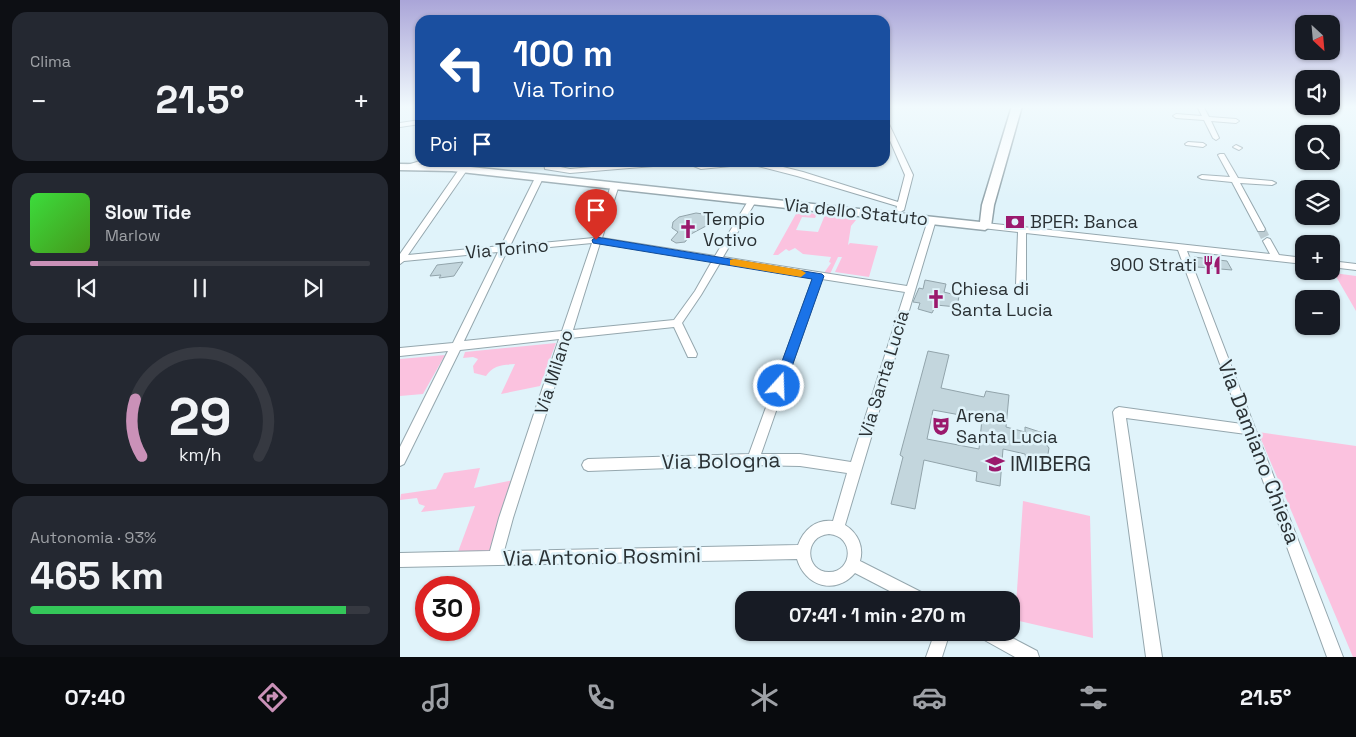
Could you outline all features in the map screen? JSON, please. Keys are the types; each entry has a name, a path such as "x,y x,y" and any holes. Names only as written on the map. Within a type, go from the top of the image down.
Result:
{"street":[{"path":"773,167 800,174 900,211 909,175 892,137"},
{"path":"985,226 990,196 1008,137"},
{"path":"1188,144 1203,145"},
{"path":"1222,155 1260,229"},
{"path":"400,260 465,167"},
{"name":"Via dello Statuto","path":"472,167 539,178 752,201 900,211 932,220 1295,260"},
{"path":"548,167 570,171 616,167"},
{"path":"1202,177 1272,183"},
{"path":"400,460 539,178"},
{"name":"Via Milano","path":"495,559 506,518 615,185"},
{"path":"677,323 752,201"},
{"name":"Via Santa Lucia","path":"838,528 854,468 932,220"},
{"path":"1020,285 1022,230"},
{"name":"Via Torino","path":"400,260 596,240 910,290"},
{"path":"1267,241 1276,258"},
{"name":"Via Damiano Chiesa","path":"1182,248 1335,657"},
{"path":"1340,264 1356,267"},
{"path":"753,459 818,276"},
{"path":"400,352 677,323"},
{"path":"677,323 692,354"},
{"path":"1154,657 1119,412 1251,430"},
{"name":"Via Bologna","path":"588,465 753,459 800,460 854,468"},
{"path":"825,528 838,528 846,533 852,541 854,554 851,564 843,574 836,578 821,578 812,574 806,567 804,552 807,541 815,532 825,528"},
{"name":"Via Antonio Rosmini","path":"400,560 804,552"},
{"path":"851,564 904,591"},
{"path":"934,657 940,641"},
{"path":"1001,641 1031,657"}],"shaded area":[{"path":"797,212 817,214 815,218 802,217 796,230 818,232 825,215 856,220 851,226 848,245 850,243 878,246 869,277 835,272 842,257 838,257 830,274 824,273 831,263 829,262 831,257 803,254 795,248 789,251 786,249 778,255 773,255"},
{"path":"1340,274 1356,276 1356,311 1338,280 1340,280"},
{"path":"556,343 540,386 501,394 515,364 502,365 489,372 486,376 474,373 473,366 478,359 473,357 463,358 465,352"},
{"path":"445,355 423,394 400,396 400,359"},
{"path":"1258,432 1356,446 1356,657 1353,657"},
{"path":"480,468 474,488 514,480 491,554 458,552 475,506 421,512 425,506 419,504 417,498 400,500 401,494 436,489 444,473"},
{"path":"1023,501 1090,516 1093,638 1020,621 1020,591 1017,591"}],"building":[{"name":"Tempio Votivo","path":"696,213 703,214 708,219 706,226 691,234 685,242 676,243 671,240 678,232 672,228 673,222 679,217"},
{"name":"900 Strati","path":"1194,257 1227,261 1232,270 1197,267"},
{"path":"463,262 454,276 439,278 441,275 430,276 437,265"},
{"name":"Chiesa di Santa Lucia","path":"925,280 946,284 944,292 959,296 957,307 936,305 932,313 918,309 920,303 913,302 919,288 923,289"},
{"name":"IMIBERG","path":"928,351 949,355 941,388 984,397 986,391 1009,395 1006,427 1025,432 1025,427 1043,433 1045,443 1049,448 1048,454 1041,456 1042,463 1026,459 1025,454 1003,449 1000,486 976,481 977,472 924,460 915,509 891,504 903,457 900,455","holes":["933,410 982,419 979,449 927,439"]}],"tunnel":[{"path":"1261,229 1267,241"}],"slow traffic":[{"path":"734,262 801,273"}],"place":[{"name":"BPER: Banca","path":"1015,222"},
{"name":"Tempio Votivo","path":"688,229"},
{"name":"900 Strati","path":"1212,265"},
{"name":"Chiesa di Santa Lucia","path":"936,299"},
{"name":"Arena Santa Lucia","path":"941,426"},
{"name":"IMIBERG","path":"995,464"}],"route":[{"path":"596,240 818,276 779,386"}]}
